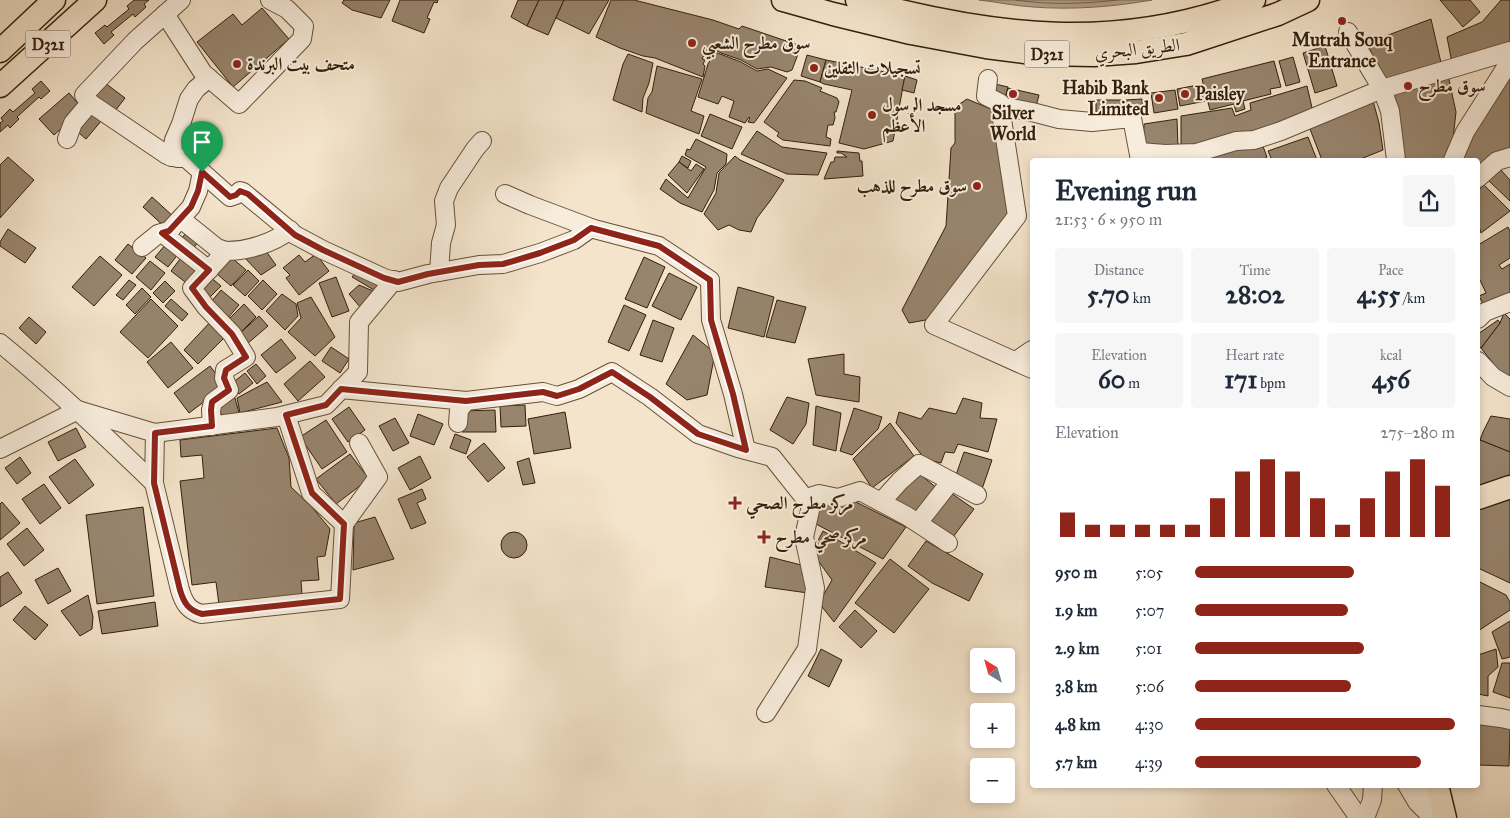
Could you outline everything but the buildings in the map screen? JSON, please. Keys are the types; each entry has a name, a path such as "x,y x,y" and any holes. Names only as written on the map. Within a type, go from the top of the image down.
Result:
{"main road":[{"name":"D321","path":"0,52 54,0"},
{"name":"D321","path":"0,86 95,0"},
{"name":"الطريق البحري","path":"783,0 911,33 976,46 1040,54 1094,55 1136,52 1186,44 1278,14 1308,0"},
{"name":"الطريق البحري","path":"857,0 903,12 970,25 1032,33 1106,34 1146,30 1190,21 1217,14 1254,0"},
{"path":"1480,497 1510,487"},
{"path":"1434,816 1437,788"}],"street":[{"path":"182,0 135,41 84,95 90,103 167,155 186,158 230,197 240,191 248,194 295,235 384,278 398,282 479,265 503,264 574,240 591,228"},
{"path":"165,14 203,73 239,104 302,39 304,26 287,9 270,0"},
{"path":"1348,32 1382,89 1390,111 1396,158"},
{"path":"1000,106 1059,119 1092,122 1132,118 1140,156 1196,153 1236,141 1254,140 1281,131 1382,89 1510,51"},
{"path":"1455,158 1465,132 1510,61"},
{"path":"171,157 174,140 188,99 209,78"},
{"path":"988,79 986,96 1000,103 1017,216 934,325 1030,367"},
{"path":"67,139 73,123 90,103"},
{"path":"439,272 441,243 446,225 444,201 454,180 482,141"},
{"path":"1480,176 1497,161 1510,157"},
{"path":"142,247 158,234 169,231 191,207 198,191 202,172"},
{"path":"505,194 591,228 659,246 710,280 711,320 733,394 746,450"},
{"path":"181,219 217,248 226,251 240,251 269,242 290,230"},
{"path":"162,233 209,270"},
{"path":"212,426 212,402 229,390 224,378 226,370 246,357 232,334 206,307 192,288 226,251"},
{"path":"1,446 78,410 155,433 286,415 326,405 358,372 359,322 394,280"},
{"path":"1480,316 1485,312 1510,302"},
{"path":"0,343 78,410 154,483"},
{"path":"1016,361 1030,351"},
{"path":"1480,363 1493,377 1510,387"},
{"path":"341,389 466,401 543,392 557,396 579,389 612,372 650,397 698,434 772,457 811,506 804,536 815,588 807,648 766,713"},
{"path":"458,423 459,410 466,401"},
{"path":"286,415 312,493 344,524"},
{"path":"155,433 154,483 182,598 193,611 202,614 340,599 344,524 378,477 359,443"},
{"path":"881,502 919,464 977,495"},
{"path":"918,523 951,481"},
{"path":"806,498 819,494 838,498 860,491 918,523 948,543"},
{"path":"1480,715 1510,720"},
{"path":"1338,788 1359,818"},
{"path":"1365,818 1372,800 1373,788"},
{"path":"1409,788 1417,802 1434,816"},
{"path":"1425,788 1434,816"}],"water":[{"path":"979,0 1152,0 1107,6 1063,8 1026,6"}],"place":[{"name":"Mutrah Souq Entrance","path":"1342,21"},
{"name":"سوق مطرح الشعبي","path":"692,43"},
{"name":"متحف بيت البرندة","path":"237,64"},
{"name":"تسجيلات الثقلين","path":"814,68"},
{"name":"سوق مطرح","path":"1408,86"},
{"name":"Silver World","path":"1013,94"},
{"name":"Paisley","path":"1185,94"},
{"name":"Habib Bank Limited","path":"1159,98"},
{"name":"مسجد الرسول الأعظم","path":"872,115"},
{"name":"سوق مطرح للذهب","path":"977,186"},
{"name":"مركز مطرح الصحي","path":"735,503"},
{"name":"مركز صحي مطرح","path":"764,537"}],"route":[{"path":"202,172 230,197 240,191 248,194 295,235 384,278 398,282 428,274 479,265 503,264 574,240 591,228 659,246 710,280 711,320 733,394 746,450 698,434 650,397 612,372 579,389 557,396 543,392 466,401 341,389 326,405 286,415 312,493 344,524 340,599 202,614 193,611 182,598 154,483 155,433 212,426 212,402 229,390 224,378 226,370 246,357 232,334 206,307 192,288 209,270 162,233 169,231 191,207 198,191 202,172"}]}
